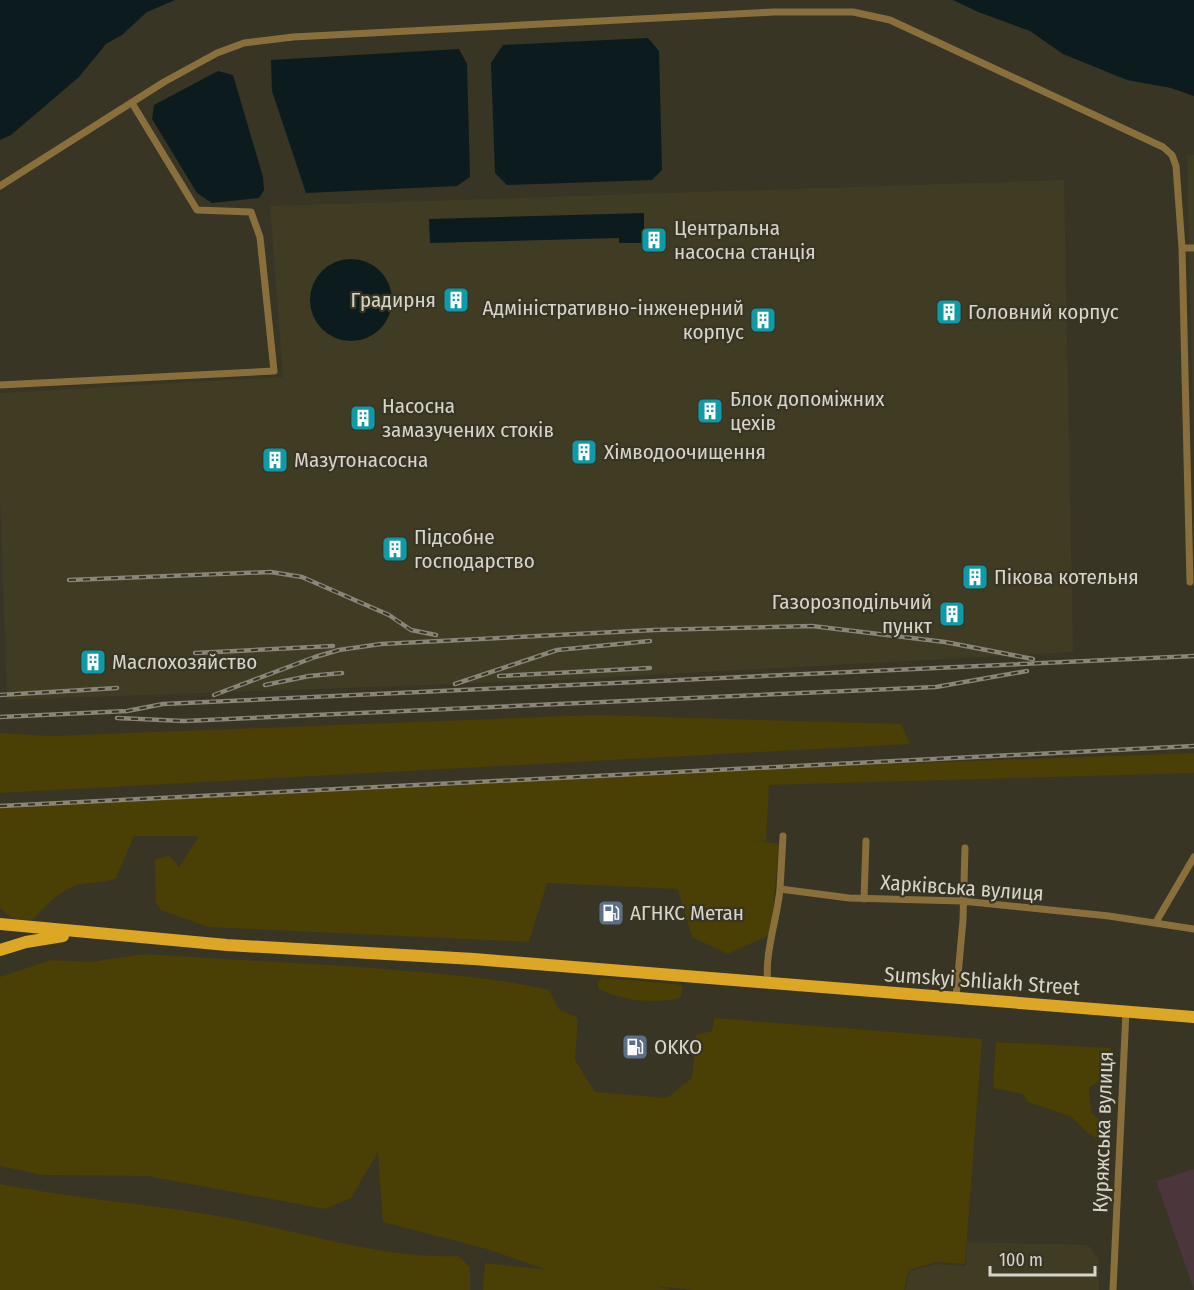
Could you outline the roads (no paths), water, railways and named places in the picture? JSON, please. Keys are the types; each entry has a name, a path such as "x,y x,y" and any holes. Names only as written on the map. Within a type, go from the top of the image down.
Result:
{"main road":[{"path":"0,924 90,934"},
{"name":"Sumskyi Shliakh Street","path":"90,934 227,945 474,959 1194,1017"},
{"path":"0,950 38,939 90,934"}],"street":[{"path":"0,186 217,53 244,43 283,38 774,12 853,12 902,25 1163,147 1172,155 1176,166 1182,248 1191,472 1190,582"},
{"path":"0,385 274,371 260,237 250,212 197,210 132,103"},
{"path":"1182,248 1194,248"},
{"path":"768,984 766,967 778,914 783,836"},
{"path":"864,899 866,841"},
{"path":"956,997 963,920 965,848"},
{"path":"1156,922 1194,858"},
{"name":"Харківська вулиця","path":"780,889 864,899 962,901 1156,922 1194,929"},
{"name":"Куряжська вулиця","path":"1113,1290 1126,1011"}],"railway":[{"path":"69,580 271,572 302,577 389,615 411,630 436,635"},
{"path":"214,695 339,650 381,644 654,630 812,626 945,642 1033,659"},
{"path":"455,684 557,650 650,641"},
{"path":"195,653 333,646"},
{"path":"0,717 127,711 163,704 1194,656"},
{"path":"499,676 650,668"},
{"path":"117,718 184,721 936,687 1027,671"},
{"path":"265,685 309,676 342,673"},
{"path":"0,695 117,688"},
{"path":"0,806 1194,746"}],"place":[{"name":"Центральна насосна станція","path":"654,240"},
{"name":"Градирня","path":"456,300"},
{"name":"Головний корпус","path":"949,312"},
{"name":"Адміністративно-інженерний корпус","path":"763,320"},
{"name":"Блок допоміжних цехів","path":"710,411"},
{"name":"Насосна замазучених стоків","path":"363,418"},
{"name":"Хімводоочищення","path":"584,452"},
{"name":"Мазутонасосна","path":"275,460"},
{"name":"Підсобне господарство","path":"395,549"},
{"name":"Пікова котельня","path":"975,577"},
{"name":"Газорозподільчий пункт","path":"952,614"},
{"name":"Маслохозяйство","path":"93,662"},
{"name":"АГНКС Метан","path":"611,913"},
{"name":"OKKO","path":"635,1047"}]}
